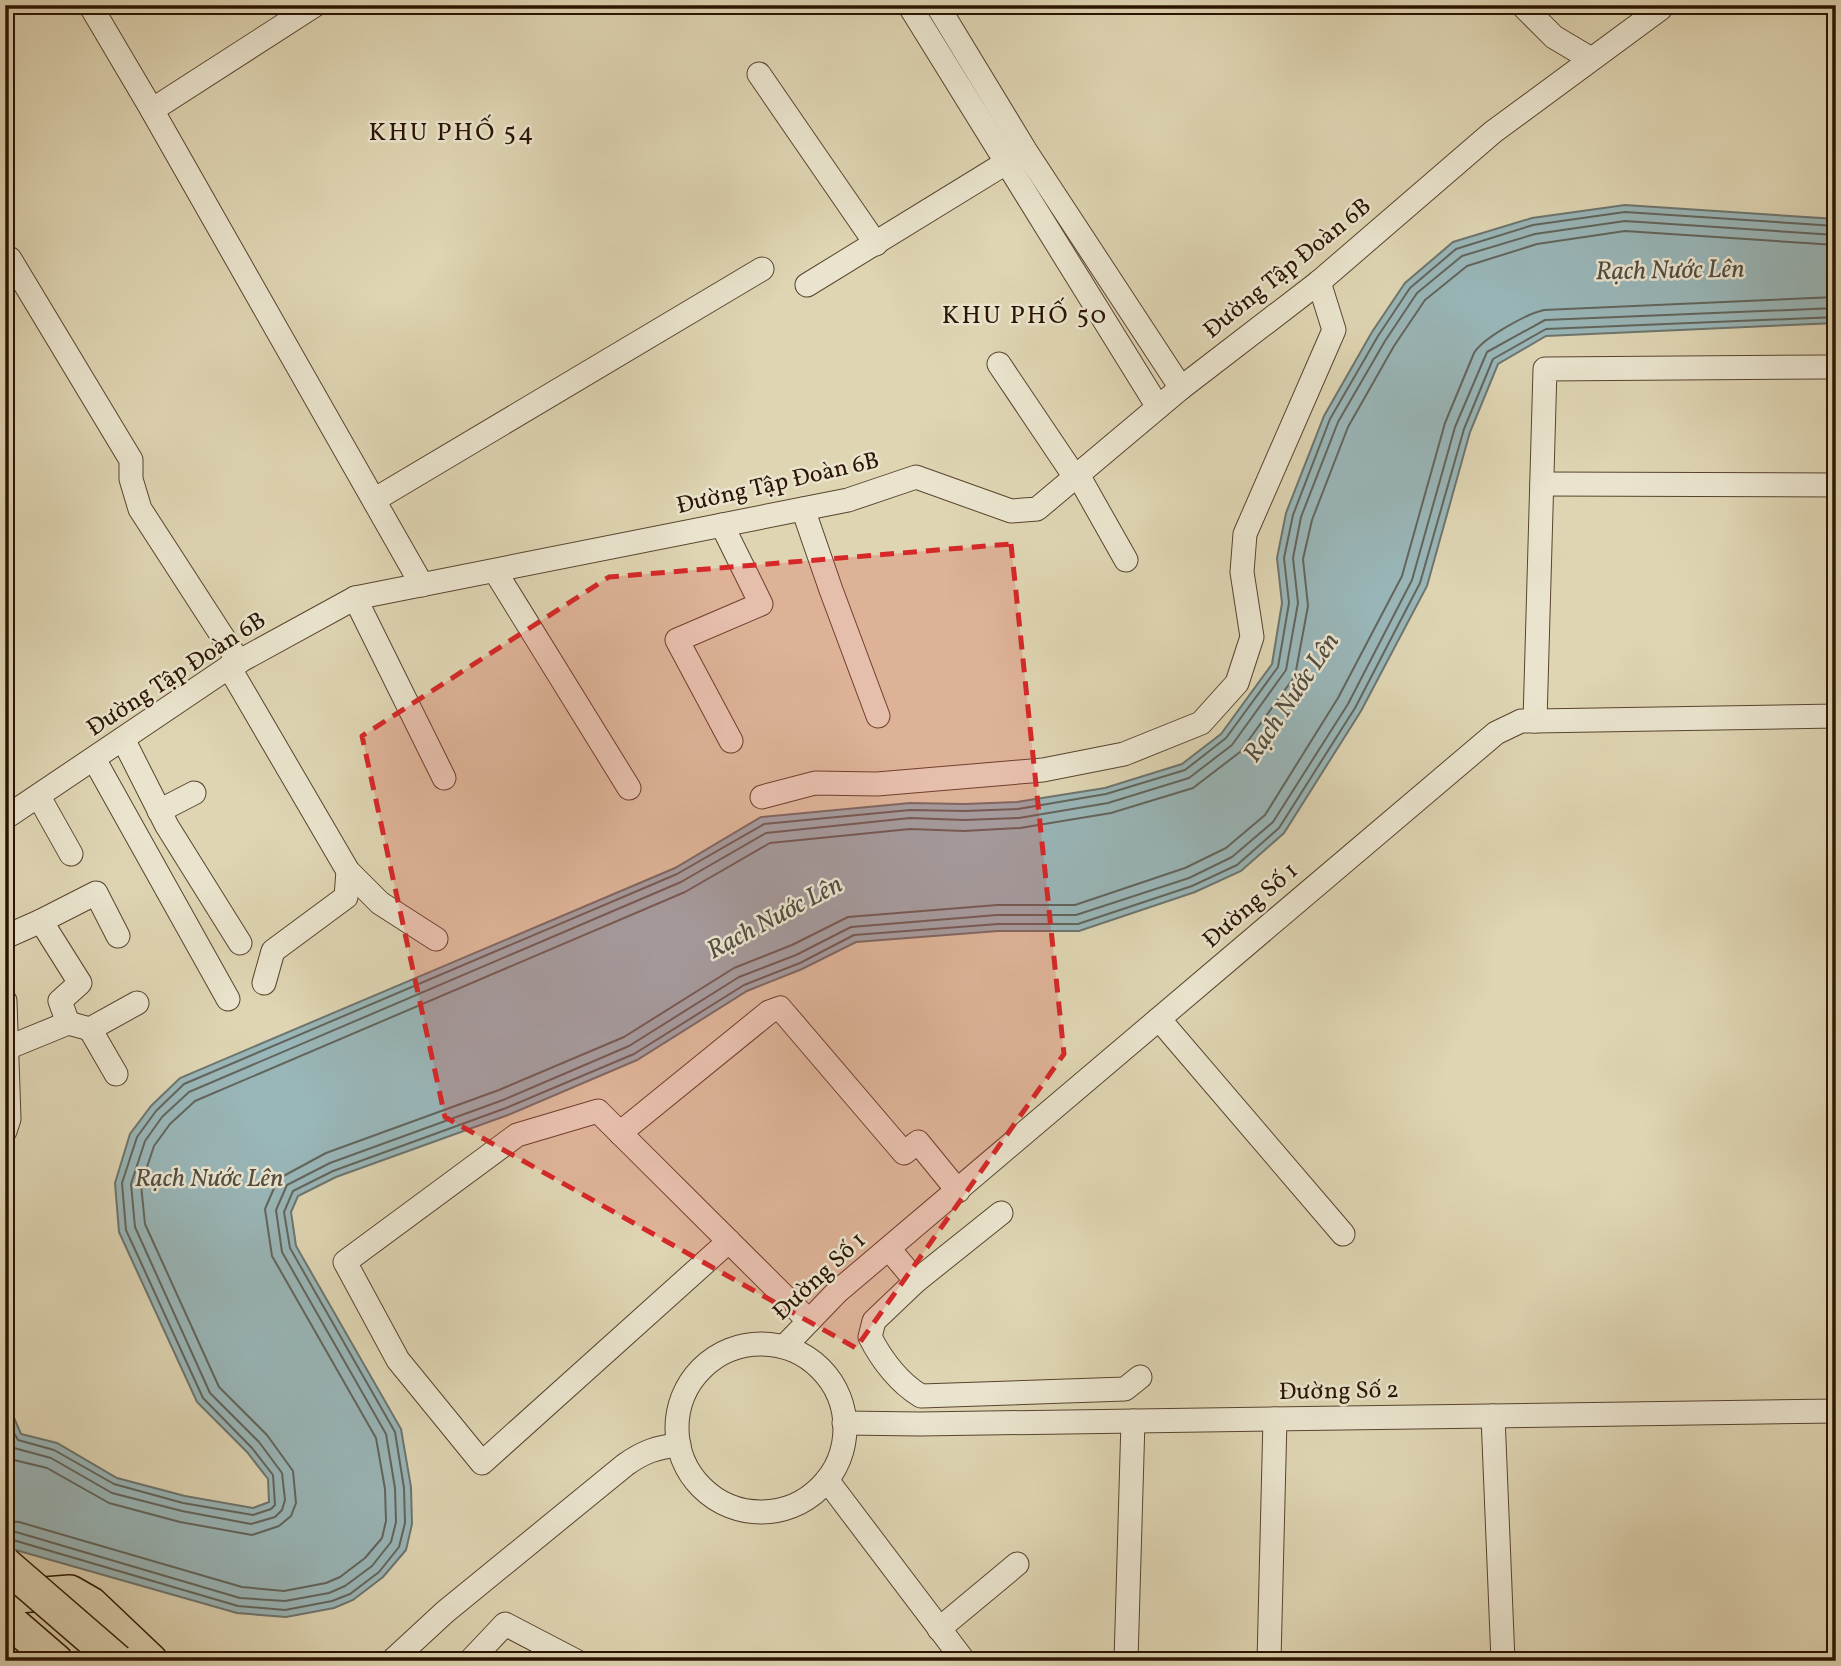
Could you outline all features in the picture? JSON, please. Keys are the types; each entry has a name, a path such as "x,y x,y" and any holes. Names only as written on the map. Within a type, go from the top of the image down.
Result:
{"highway":[{"path":"5,1564 117,1661"},
{"path":"5,1589 88,1661"},
{"path":"5,1597 71,1592 91,1604 151,1661"},
{"path":"5,1617 56,1661"},
{"path":"5,1646 22,1661"}],"street":[{"path":"90,5 422,585"},
{"path":"152,110 315,5"},
{"path":"909,5 1181,388"},
{"path":"937,5 1016,157 1158,407"},
{"path":"1522,5 1554,37 1591,59"},
{"name":"Đường Tập Đoàn 6B","path":"5,818 234,664 355,598 848,500 916,477 1011,511 1037,509 1181,388 1319,282 1493,132 1660,9"},
{"path":"759,75 876,243"},
{"path":"807,285 1016,157"},
{"path":"10,259 131,460 131,479 140,509 234,664 348,871 380,903 436,939"},
{"path":"374,500 762,269"},
{"path":"762,797 815,783 877,784 1043,770 1124,754 1201,723 1237,684 1252,637 1242,572 1245,534 1334,330 1319,282"},
{"path":"999,364 1076,476 1126,560"},
{"path":"1535,721 1545,369 1826,367"},
{"path":"1542,484 1836,485"},
{"path":"803,509 878,716"},
{"path":"722,525 761,604 677,640 731,741"},
{"path":"495,571 629,788"},
{"path":"355,598 444,779"},
{"name":"Đường Số 1","path":"784,1347 837,1292 1496,733 1521,721 1836,716"},
{"path":"123,739 159,811 240,943"},
{"path":"94,759 228,999"},
{"path":"159,811 194,793"},
{"path":"39,797 71,854"},
{"path":"264,984 273,951 346,897 348,871"},
{"path":"5,937 96,892 118,936"},
{"path":"41,921 80,983 60,1001 116,1074"},
{"path":"5,1002 9,1119 5,1131"},
{"path":"7,1048 79,1026 137,1003"},
{"path":"620,1133 769,1012 780,1008 904,1153 918,1142 958,1191"},
{"path":"1159,1020 1343,1234"},
{"path":"729,1241 482,1463 398,1360 345,1262 517,1135 598,1111 729,1241 809,1321"},
{"path":"1001,1213 916,1281 874,1321 870,1337 878,1353 909,1389 921,1396 1125,1389 1140,1377"},
{"path":"889,1249 916,1281"},
{"path":"758,1345 784,1347 801,1354 816,1365 837,1394 844,1423 842,1447 827,1480 799,1503 782,1510 764,1512 746,1511 720,1502 699,1485 688,1471 679,1445 677,1418 690,1384 701,1370 715,1358 731,1350 758,1345"},
{"name":"Đường Số 2","path":"844,1423 1836,1411"},
{"path":"1493,1416 1503,1661"},
{"path":"1269,1661 1275,1419"},
{"path":"1126,1661 1133,1421"},
{"path":"392,1661 445,1612 625,1465 644,1452 662,1446 679,1445"},
{"path":"827,1480 964,1661"},
{"path":"939,1629 1017,1564"},
{"path":"470,1661 505,1624 576,1661"}],"highlighted area":[{"path":"1011,544 1064,1054 856,1348 445,1117 362,736 609,577"}],"water":[{"name":"Rạch Nước Lên","path":"1625,205 1836,219 1836,323 1546,336 1498,364 1470,432 1427,586 1361,711 1284,833 1241,871 1195,892 1079,931 998,931 856,942 802,969 747,991 637,1060 508,1115 336,1177 298,1196 291,1212 296,1246 401,1429 411,1487 412,1524 406,1550 383,1577 353,1600 334,1608 286,1617 237,1613 5,1547 5,1397 21,1434 57,1443 117,1478 185,1496 253,1508 269,1502 268,1479 247,1452 197,1402 119,1232 115,1183 130,1134 151,1106 180,1078 675,868 761,817 910,803 1017,802 1105,788 1182,764 1221,734 1272,664 1282,603 1277,558 1286,513 1324,416 1372,332 1405,283 1453,242 1532,218"}],"district":[{"name":"KHU PHỐ 54","path":"452,133"},
{"name":"KHU PHỐ 50","path":"1025,316"}]}
